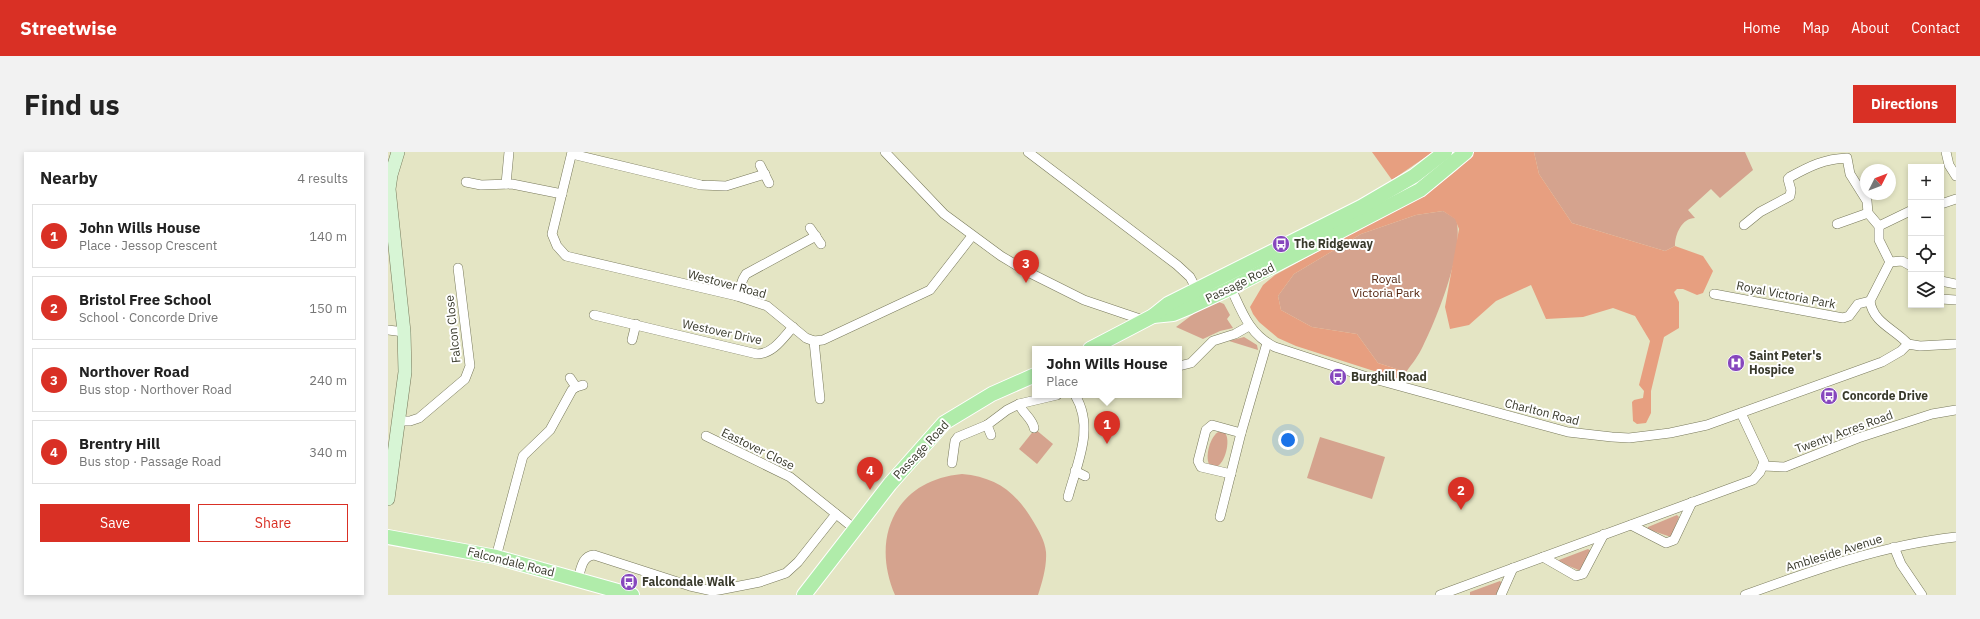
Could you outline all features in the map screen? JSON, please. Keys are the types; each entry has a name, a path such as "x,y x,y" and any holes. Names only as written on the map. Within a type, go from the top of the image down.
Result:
{"main road":[{"path":"388,499 404,372 404,332 389,189 391,175 398,152"},
{"name":"Passage Road","path":"1228,282 1414,176 1445,152"},
{"name":"Passage Road","path":"1096,346 1148,318 1168,304 1200,295 1420,190 1466,152"},
{"name":"Passage Road","path":"804,595 890,484 944,423 992,394 1032,376"},
{"name":"Falcondale Road","path":"388,537 496,557 632,595"}],"street":[{"path":"506,184 509,152"},
{"path":"885,152 934,204 972,236 1026,271 1084,300 1115,312 1148,318"},
{"path":"1744,225 1760,212 1786,199 1792,190 1788,179 1810,166 1829,159 1847,158 1854,152"},
{"path":"1946,152 1949,165 1956,176"},
{"path":"572,153 701,185 726,186 764,174"},
{"name":"Westover Road","path":"572,153 552,234 557,246 566,256 588,263 737,296 767,306 806,338 814,340"},
{"path":"1030,153 1177,265 1190,278 1200,295"},
{"path":"1805,158 1810,166"},
{"path":"1847,158 1850,174 1867,201 1868,213 1879,226 1879,240 1890,262"},
{"path":"760,165 769,183"},
{"path":"466,182 481,185 506,184 562,194"},
{"path":"1944,203 1956,200"},
{"path":"1879,226 1908,211"},
{"path":"1837,224 1868,213"},
{"path":"810,228 821,244"},
{"path":"737,296 746,274 816,236"},
{"path":"820,399 814,340 822,340 925,293 936,283 972,236"},
{"path":"1890,262 1902,261 1908,264"},
{"path":"1890,262 1870,302 1873,314 1877,319 1900,335 1908,344 1920,346 1956,344"},
{"name":"Falcon Close","path":"399,421 410,421 419,418 465,379 468,372 470,366 458,268"},
{"name":"Charlton Road","path":"1228,282 1249,326 1267,343 1294,354 1367,377 1568,432 1612,437 1650,436 1695,428 1882,362 1901,351 1908,344"},
{"path":"1944,282 1956,284"},
{"name":"Royal Victoria Park","path":"1714,294 1843,318 1849,316 1858,304 1870,302"},
{"path":"1944,299 1956,300"},
{"path":"1115,312 1127,329"},
{"name":"Westover Drive","path":"594,315 757,354 764,354 770,351 793,327"},
{"path":"632,340 636,324"},
{"path":"1182,365 1191,363 1213,341 1235,334 1249,326"},
{"path":"388,330 404,332"},
{"path":"1220,517 1241,433 1267,343"},
{"path":"496,557 523,456 550,430 570,394 580,386 570,378"},
{"path":"952,463 955,441 958,437 987,425 1007,410 1019,404 1044,398"},
{"path":"1068,497 1085,439 1083,412 1076,398"},
{"path":"1019,404 1024,413 1033,423 1034,428"},
{"name":"Twenty Acres Road","path":"1763,466 1785,467 1858,438 1932,414 1956,410"},
{"path":"1440,595 1753,480 1763,466 1763,457 1741,413"},
{"path":"987,425 992,435"},
{"path":"1231,474 1201,467 1198,462 1206,430 1212,425 1241,433"},
{"name":"Eastover Close","path":"706,436 790,477 855,529"},
{"path":"1075,471 1085,476"},
{"path":"1631,525 1666,543 1674,540 1692,502"},
{"path":"578,579 585,559 594,555 690,586 712,591 760,582 786,573 798,562 836,514"},
{"path":"1543,557 1576,576 1583,574 1604,534"},
{"name":"Ambleside Avenue","path":"1745,595 1859,556 1894,547 1956,537"},
{"path":"1894,547 1901,564 1922,595"},
{"path":"1501,595 1513,568"},
{"path":"1452,590 1461,595"}],"green space":[{"path":"1534,152 1745,152 1753,170 1720,198 1711,189 1688,210 1695,218 1686,221 1683,224 1676,237 1675,246 1665,251 1572,223 1539,174"},
{"name":"Royal Victoria Park","path":"1443,211 1456,219 1458,232 1457,247 1453,265 1442,301 1429,334 1420,353 1406,372 1378,363 1357,334 1312,327 1281,310 1278,296 1294,274 1361,234 1416,215"},
{"path":"1219,302 1224,304 1230,315 1227,319 1233,328 1220,331 1203,339 1176,327 1196,312"},
{"path":"1244,337 1257,345 1258,350 1229,341"},
{"path":"1035,429 1053,444 1037,464 1019,449"},
{"path":"1220,431 1225,433 1227,436 1226,452 1219,465 1216,467 1210,466 1208,462 1209,447 1213,437"},
{"path":"1320,437 1385,457 1372,499 1307,478"},
{"path":"962,474 985,479 1004,488 1020,502 1033,521 1043,540 1046,552 1043,580 1038,595 895,595 888,573 886,552 888,533 894,515 905,500 920,487 939,479"},
{"path":"1677,515 1679,517 1671,537 1647,529 1648,527"},
{"path":"1588,549 1591,551 1581,571 1559,562 1559,560"},
{"path":"1500,581 1502,583 1497,595 1470,595 1470,592"}],"shaded area":[{"path":"1372,152 1433,152 1392,180"},
{"path":"1474,152 1534,152 1539,174 1572,223 1665,251 1675,246 1703,256 1713,271 1703,293 1697,295 1683,289 1677,289 1674,292 1679,302 1679,328 1664,337 1651,391 1651,413 1646,423 1637,424 1633,421 1632,402 1643,398 1644,391 1639,385 1650,341 1635,316 1613,308 1583,317 1546,319 1531,285 1496,301 1469,325 1450,329 1445,307 1459,229 1455,219 1443,211 1416,215 1361,234 1294,274 1278,296 1281,310 1312,327 1357,334 1378,363 1406,372 1402,380 1296,346 1278,338 1259,322 1253,314 1250,307 1263,285 1275,275 1436,187 1457,170"}],"place":[{"name":"The Ridgeway","path":"1281,244"},
{"name":"Northover Road","path":"1026,283"},
{"name":"Saint Peter's Hospice","path":"1736,363"},
{"name":"Burghill Road","path":"1338,377"},
{"name":"Concorde Drive","path":"1829,396"},
{"name":"John Wills House","path":"1107,444"},
{"name":"Brentry Hill","path":"870,490"},
{"name":"Bristol Free School","path":"1461,510"},
{"name":"Falcondale Walk","path":"629,582"}]}
